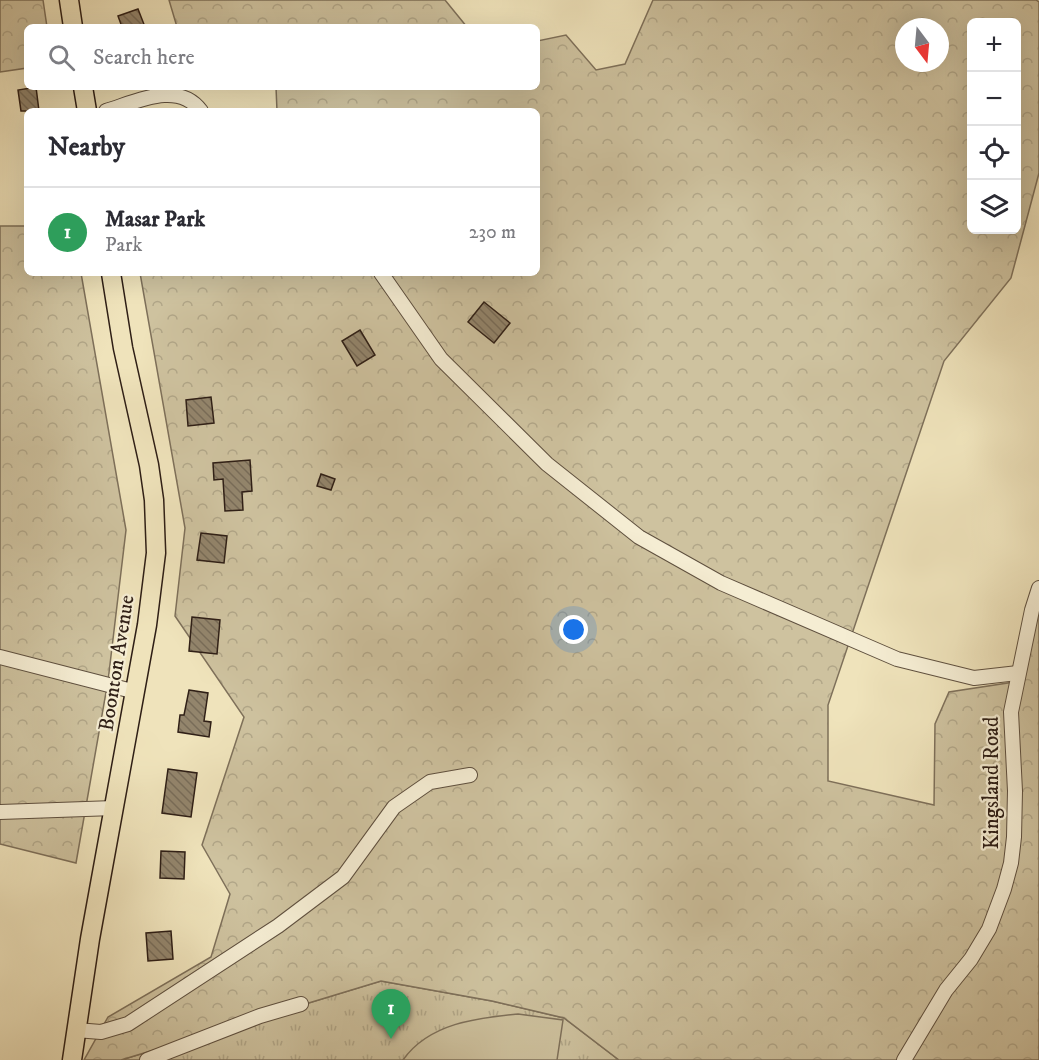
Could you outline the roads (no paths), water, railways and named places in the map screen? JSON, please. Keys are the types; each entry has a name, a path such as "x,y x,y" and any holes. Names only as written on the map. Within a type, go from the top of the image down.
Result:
{"main road":[{"path":"69,0 73,24"},
{"path":"84,90 86,108"},
{"name":"Boonton Avenue","path":"72,1060 90,939 136,692 156,553 155,509 149,465 123,348 111,276"}],"street":[{"path":"117,108 167,94 187,98 198,108"},
{"path":"383,276 441,359 547,464 639,537 721,583 897,659 974,678 1018,673"},
{"name":"Kingsland Road","path":"904,1060 936,1005 971,959 989,929 1004,889 1011,863 1014,837 1015,791 1011,712 1033,606 1039,588"},
{"path":"0,657 136,692"},
{"path":"76,1030 101,1032 128,1024 278,926 343,877 394,807 430,782 470,775"},
{"path":"0,812 114,808"},
{"path":"147,1060 260,1016 301,1004"}],"place":[{"name":"Masar Park","path":"391,1039"}]}
